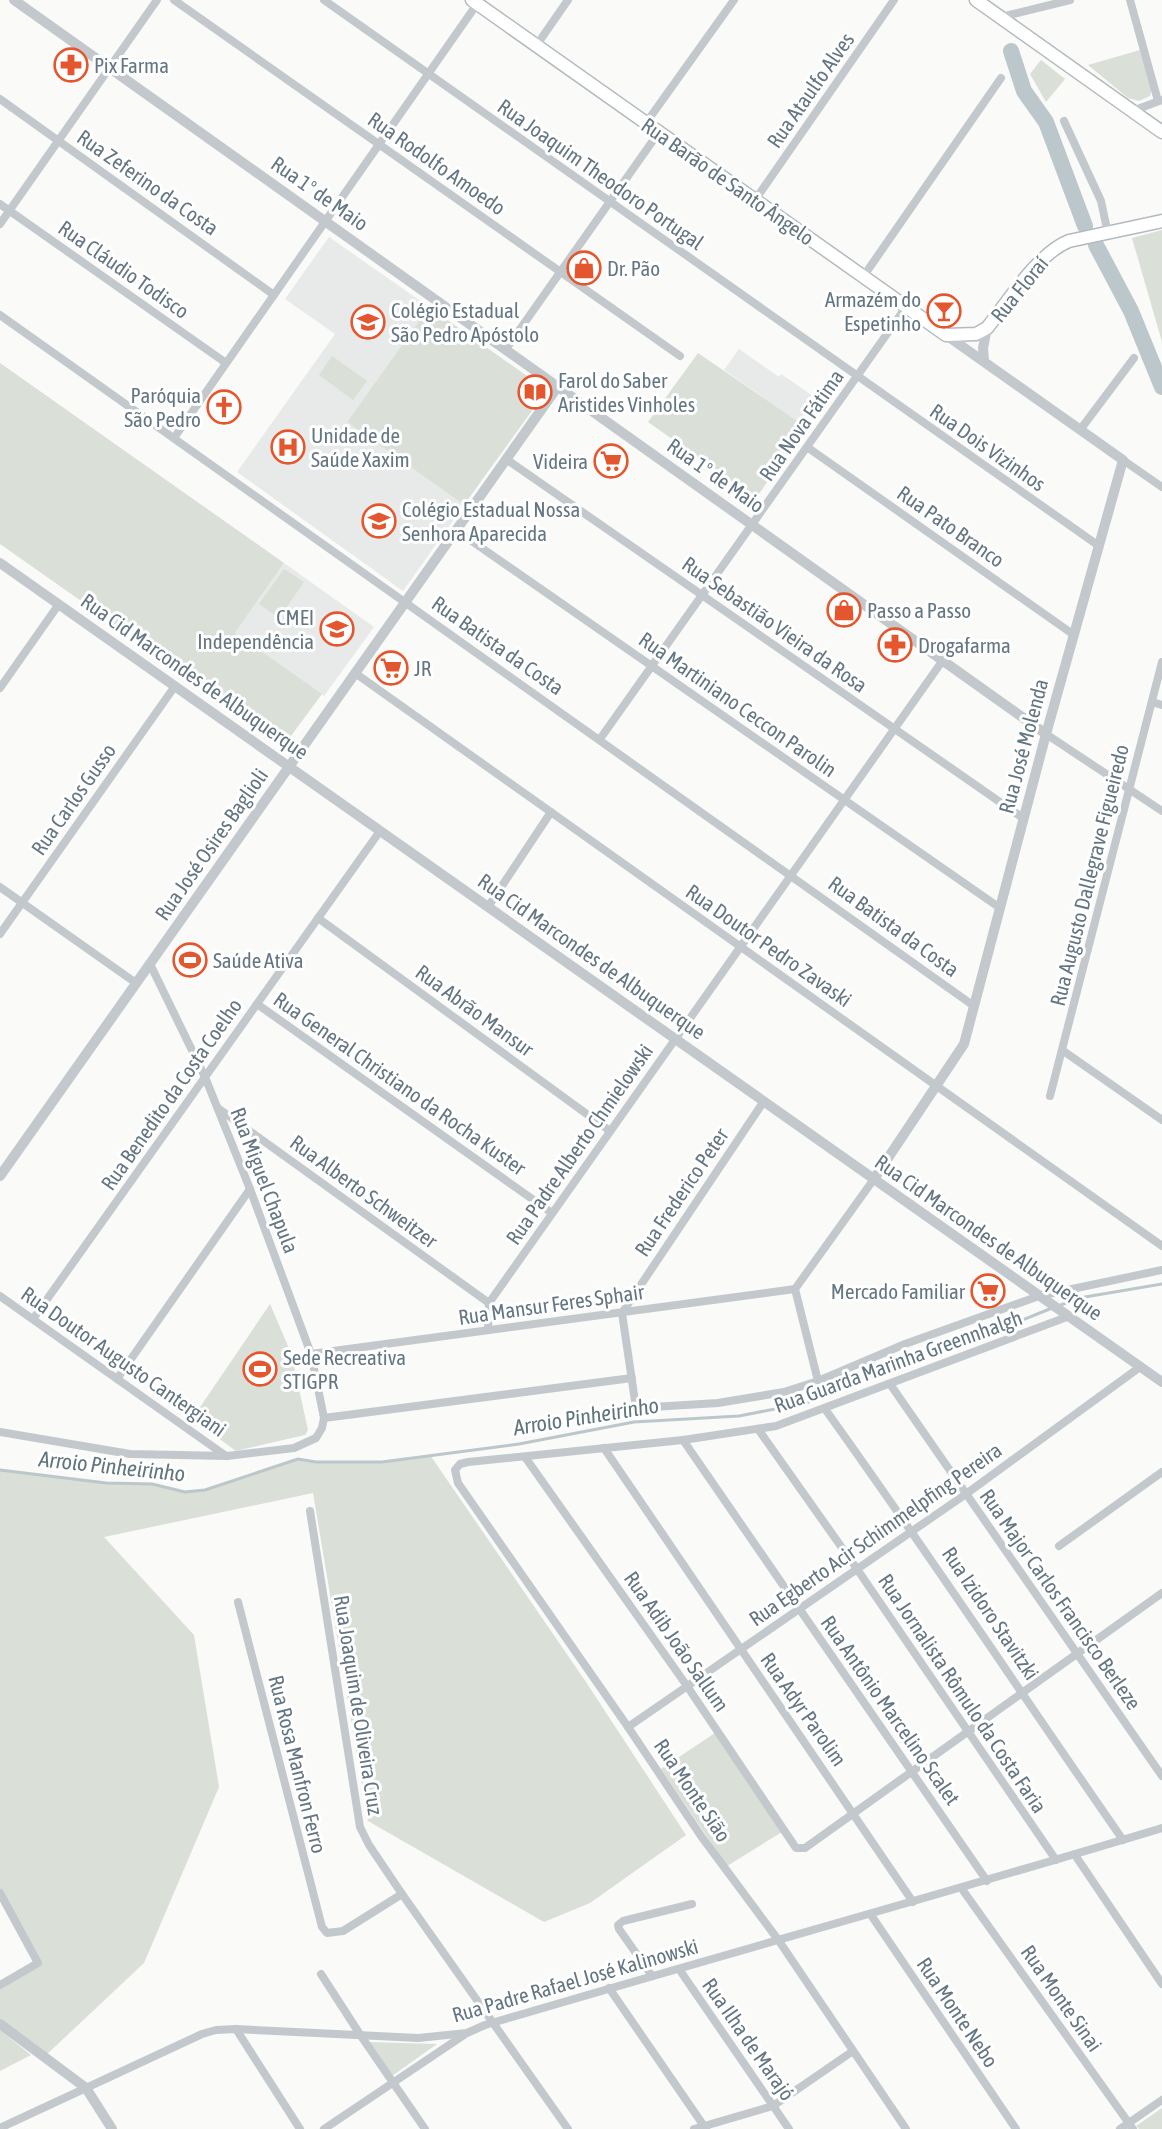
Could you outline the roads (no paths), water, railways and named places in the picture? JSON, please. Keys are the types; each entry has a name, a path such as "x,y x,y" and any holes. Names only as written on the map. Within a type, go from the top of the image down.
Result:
{"main road":[{"path":"976,0 1162,132"},
{"name":"Rua Barão de Santo Ângelo","path":"475,2 946,335"},
{"name":"Rua Floraí","path":"946,335 976,334 987,328 1049,252 1068,242 1162,221"}],"street":[{"name":"Rua 1º de Maio","path":"14,0 1046,734 1162,811"},
{"path":"0,224 157,0"},
{"name":"Rua Rodolfo Amoedo","path":"174,0 680,356"},
{"name":"Rua Joaquim Theodoro Portugal","path":"324,0 857,377"},
{"path":"536,45 568,0"},
{"path":"646,123 734,0"},
{"name":"Rua Ataulfo Alves","path":"755,200 894,0"},
{"path":"1001,17 1070,0"},
{"path":"1130,0 1160,100 1132,111"},
{"path":"174,438 428,74 475,2"},
{"path":"863,277 1001,78"},
{"name":"Rua Zeferino da Costa","path":"0,99 274,295"},
{"path":"1064,121 1101,201 1108,234"},
{"path":"506,350 659,132"},
{"name":"Rua Cláudio Todisco","path":"0,204 226,363"},
{"name":"Rua Nova Fátima","path":"600,739 906,307"},
{"name":"Rua Batista da Costa","path":"0,315 974,1006"},
{"path":"984,361 983,348 987,328"},
{"name":"Rua Barão de Santo Ângelo","path":"946,335 1162,487"},
{"path":"1080,430 1134,357"},
{"name":"Rua Dois Vizinhos","path":"857,377 1099,546"},
{"name":"Rua José Osires Baglioli","path":"0,1176 558,386"},
{"name":"Rua Pato Branco","path":"807,447 1074,635"},
{"name":"Rua Sebastião Vieira da Rosa","path":"506,459 1023,818"},
{"name":"Rua José Molenda","path":"936,1086 964,1044 1023,818 1123,460"},
{"name":"Rua Martiniano Ceccon Parolin","path":"456,530 1000,908"},
{"name":"Rua Cid Marcondes de Albuquerque","path":"0,562 1162,1382"},
{"path":"0,688 59,604"},
{"name":"Rua Padre Alberto Chmielowski","path":"489,1303 943,660"},
{"name":"Rua Augusto Dallegrave Figueiredo","path":"1050,1096 1162,662"},
{"name":"Rua Doutor Pedro Zavaski","path":"355,673 1162,1246"},
{"name":"Rua Carlos Gusso","path":"0,934 175,686"},
{"path":"1152,702 1162,705"},
{"path":"488,907 551,812"},
{"name":"Rua Benedito da Costa Coelho","path":"33,1319 380,831"},
{"path":"0,887 136,983"},
{"name":"Rua Abrão Mansur","path":"318,918 610,1131"},
{"name":"Rua Miguel Chapula","path":"150,964 205,1077 250,1189 311,1354 324,1418"},
{"name":"Rua General Christiano da Rocha Kuster","path":"257,1004 552,1213"},
{"path":"1062,1050 1162,1120"},
{"path":"818,1381 795,1289 874,1179 936,1086"},
{"name":"Rua Frederico Peter","path":"621,1312 764,1101"},
{"name":"Rua Alberto Schweitzer","path":"218,1108 489,1303"},
{"path":"117,1378 250,1189"},
{"name":"Rua Guarda Marinha Greennhalgh","path":"632,1378 636,1408 718,1403 784,1392 818,1381 905,1344 1042,1298 1162,1269"},
{"name":"Rua Mansur Feres Sphair","path":"311,1354 795,1289"},
{"name":"Rua Doutor Augusto Cantergiani","path":"0,1296 227,1456"},
{"path":"488,1330 489,1303"},
{"path":"0,1432 130,1454 227,1456 294,1448 316,1438 322,1428 324,1418 632,1378 621,1312"},
{"name":"Rua Guarda Marinha Greennhalgh","path":"455,1470 460,1464 468,1462 683,1440 776,1426 1066,1316"},
{"name":"Rua Egberto Acir Schimmelpfing Pereira","path":"628,1727 966,1494 1140,1367"},
{"name":"Rua Major Carlos Francisco Berleze","path":"890,1384 1162,1776"},
{"name":"Rua Izidoro Stavitzki","path":"825,1409 912,1531 1021,1694 1123,1840"},
{"name":"Rua Jornalista Rômulo da Costa Faria","path":"758,1429 857,1569 1056,1860"},
{"name":"Rua Antônio Marcelino Scalet","path":"683,1440 987,1881"},
{"name":"Rua Adyr Parolim","path":"604,1448 913,1902"},
{"name":"Rua Adib João Sallum","path":"525,1457 687,1686 796,1848 805,1848 854,1813"},
{"name":"Rua Monte Sião","path":"455,1470 458,1483 702,1836 778,1941 906,2129"},
{"path":"1059,1546 1162,1472"},
{"name":"Rua Joaquim de Oliveira Cruz","path":"310,1511 360,1827 369,1845 402,1894 568,2129"},
{"path":"854,1813 1162,1593"},
{"name":"Rua Rosa Manfron Ferro","path":"238,1602 322,1927 327,1933 343,1931 402,1894"},
{"name":"Rua Padre Rafael José Kalinowski","path":"0,2128 202,2034 216,2030 417,2038 467,2033 493,2022 962,1889 1162,1828"},
{"path":"1075,1855 1162,1984"},
{"name":"Rua Monte Sinai","path":"962,1889 1131,2126"},
{"path":"0,1893 38,1963 0,1985"},
{"path":"652,1976 619,1929 620,1922 692,1904"},
{"name":"Rua Monte Nebo","path":"871,1914 1016,2129"},
{"name":"Rua Ilha de Marajó","path":"679,1969 789,2129"},
{"path":"321,1974 425,2129"},
{"path":"609,1988 705,2128"},
{"path":"0,2024 86,2088 112,2129"},
{"path":"236,2029 300,2129"},
{"path":"324,2129 467,2033"},
{"path":"694,2129 705,2128 773,2106 853,2051"},
{"path":"1120,2129 1131,2126 1162,2100"}],"waterway":[{"path":"1011,51 1024,91 1046,122 1085,226"},
{"path":"1096,245 1131,311 1162,387"},
{"name":"Arroio Pinheirinho","path":"1058,1306 1079,1298 1162,1284"},
{"name":"Arroio Pinheirinho","path":"0,1470 106,1483 152,1484 185,1492 205,1490 298,1459 316,1462 382,1462 519,1444 634,1422 739,1416 806,1403 949,1342 1015,1323 1052,1308"}],"place":[{"name":"Pix Farma","path":"71,65"},
{"name":"Dr. Pão","path":"584,268"},
{"name":"Armazém do Espetinho","path":"944,311"},
{"name":"Colégio Estadual São Pedro Apóstolo","path":"368,322"},
{"name":"Farol do Saber Aristides Vinholes","path":"535,392"},
{"name":"Paróquia São Pedro","path":"224,407"},
{"name":"Unidade de Saúde Xaxim","path":"288,447"},
{"name":"Videira","path":"611,461"},
{"name":"Colégio Estadual Nossa Senhora Aparecida","path":"379,521"},
{"name":"Passo a Passo","path":"844,610"},
{"name":"CMEI Independência","path":"337,629"},
{"name":"Drogafarma","path":"895,645"},
{"name":"JR","path":"391,668"},
{"name":"Saúde Ativa","path":"190,960"},
{"name":"Mercado Familiar","path":"988,1291"},
{"name":"Sede Recreativa STIGPR","path":"260,1369"}]}
